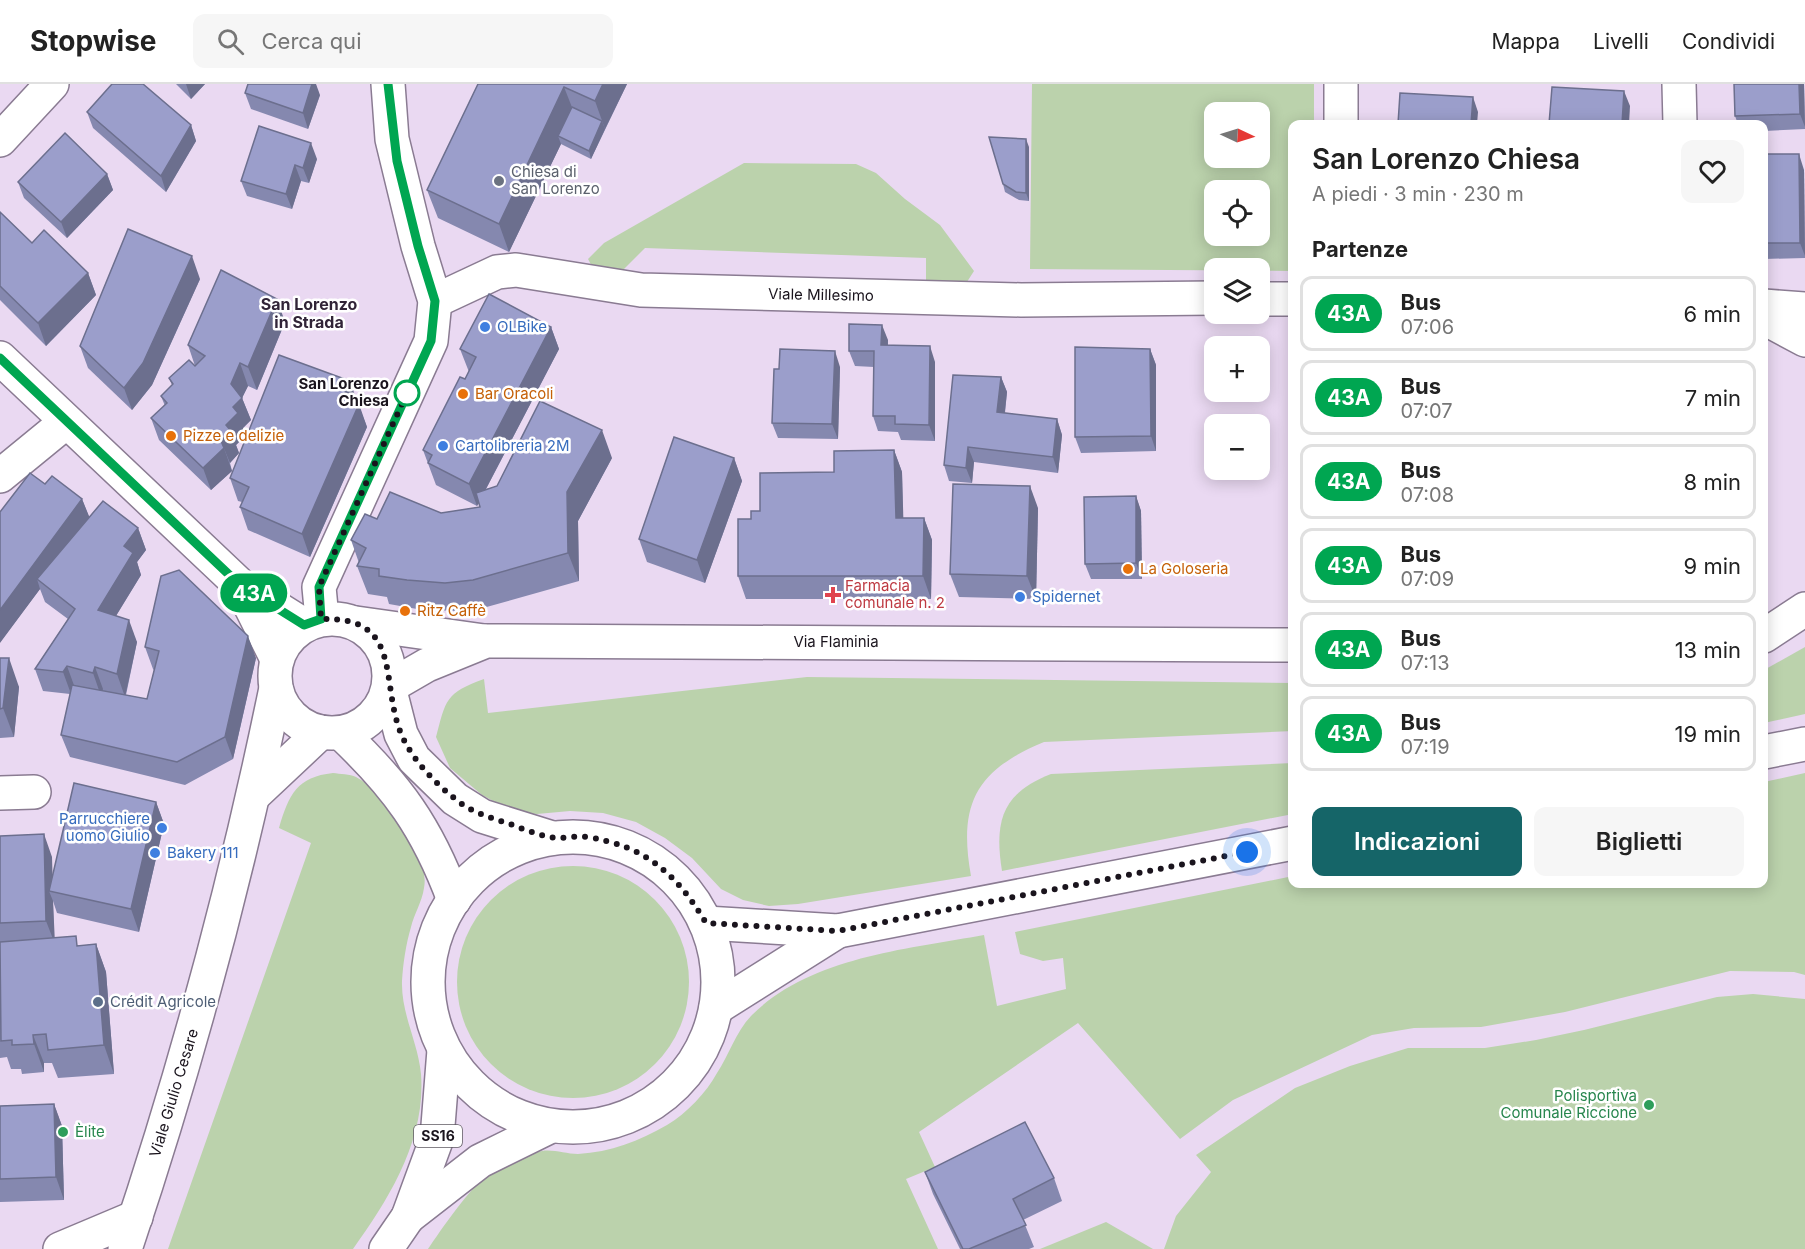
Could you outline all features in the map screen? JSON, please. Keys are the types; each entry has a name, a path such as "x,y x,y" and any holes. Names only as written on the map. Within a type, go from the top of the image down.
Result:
{"street":[{"path":"0,140 52,84"},
{"path":"313,622 319,587 431,341 435,301 418,246 397,161 388,84"},
{"path":"1341,84 1341,120"},
{"path":"1680,84 1680,120"},
{"name":"Viale Millesimo","path":"435,301 497,272 516,270 641,290 1021,300 1204,298"},
{"path":"1270,299 1288,299"},
{"path":"1768,306 1805,309"},
{"path":"1768,320 1805,340"},
{"path":"0,358 240,585 313,622"},
{"path":"0,476 66,422"},
{"path":"240,585 277,673 282,704 292,717 305,727 331,733 358,728 372,717 383,703 389,687"},
{"path":"1768,633 1805,609"},
{"path":"277,673 288,640 313,622 339,618 356,623 486,641"},
{"path":"356,623 372,633 384,649 389,668 389,687 401,734 414,759 455,799 482,816 552,838"},
{"name":"Via Flaminia","path":"389,687 427,665 486,641 1288,645"},
{"name":"Viale Giulio Cesare","path":"125,1249 197,1018 254,795 277,673"},
{"path":"254,795 331,733"},
{"path":"331,733 388,781 424,831 438,857 453,900"},
{"path":"1768,751 1805,744"},
{"path":"0,793 34,792"},
{"path":"583,837 614,842 643,855 669,873 690,896 706,923 715,951 718,979 716,1008 708,1035 696,1060 678,1082 657,1101 633,1115 580,1128 551,1126 529,1121 489,1101 471,1086 444,1050 433,1020 428,989 430,958 439,927 453,900 472,878 495,859 521,846 552,838 583,837"},
{"path":"706,923 838,931 1288,844"},
{"path":"716,1008 838,931"},
{"name":"SS16","path":"386,1249 408,1217 437,1138 444,1050"},
{"name":"SS16","path":"408,1217 480,1161 551,1126"},
{"path":"60,1249 136,1217"}],"green space":[{"path":"1032,84 1314,84 1314,120 1288,120 1288,271 1270,271 1270,258 1204,258 1204,270 1030,269"},
{"path":"744,163 856,164 876,173 905,199 940,225 974,271 965,285 926,284 926,258 645,248 619,274 595,272 588,259 604,243"},
{"path":"1805,647 1805,714 1768,722 1768,668"},
{"path":"807,677 1288,683 1288,731 1044,742 1021,753 1002,765 988,778 977,792 970,809 967,829 971,876 798,904 769,906 743,900 721,889 692,858 665,838 636,822 603,813 514,812 482,795 450,768 436,737 449,699 461,689 484,679 488,713"},
{"path":"1288,763 1288,815 1002,871 999,837 1005,811 1022,790 1051,774"},
{"path":"333,773 356,777 380,796 404,825 420,858 424,874 423,893 406,947 402,981 404,1005 421,1074 418,1122 411,1145 392,1189 353,1249 168,1249 311,843 279,828 283,816 296,789 311,778"},
{"path":"1805,773 1805,975 1794,972 1730,971 1565,1012 1481,1027 1414,1028 1372,1035 1233,1100 1180,1139 1078,1023 919,1132 935,1167 906,1179 938,1249 428,1249 473,1189 488,1175 499,1169 542,1151 578,1154 613,1148 646,1136 667,1125 689,1109 707,1088 741,1028 752,1015 776,995 802,980 831,968 892,951 984,935 997,1006 1066,989 1063,958 1043,961 1020,954 1015,932 1288,877 1288,888 1768,888 1768,781"},
{"path":"573,866 596,868 628,880 647,892 663,908 684,948 689,982 687,1005 675,1037 663,1056 647,1072 607,1093 573,1098 550,1096 518,1084 499,1072 483,1056 462,1016 457,982 459,959 471,927 483,908 499,892 539,871"},
{"name":"Polisportiva Comunale Riccione","path":"1753,994 1805,999 1805,1249 1164,1249 1176,1216 1211,1172 1196,1155 1295,1088 1350,1066 1408,1048 1485,1048 1584,1030 1717,997"},
{"path":"1106,1222 1153,1249 1040,1249"}],"building":[{"path":"112,84 143,84 191,125 161,176 87,112"},
{"path":"248,84 312,84 303,113 245,93"},
{"path":"478,84 603,84 595,101 564,87 499,224 427,190"},
{"path":"1734,84 1799,84 1800,114 1735,116"},
{"path":"1552,87 1624,91 1622,120 1549,120"},
{"path":"1400,93 1473,97 1471,120 1398,120"},
{"path":"572,107 602,121 589,151 558,136"},
{"path":"259,126 311,143 303,168 295,165 286,194 241,181"},
{"path":"65,133 107,174 61,222 18,182"},
{"path":"989,137 1026,139 1026,193 1016,192 1003,184"},
{"path":"1768,154 1799,154 1800,243 1768,243"},
{"path":"0,212 32,243 44,230 88,273 38,323 0,286"},
{"path":"128,229 192,256 143,363 124,388 80,346"},
{"path":"221,270 277,299 248,367 240,363 231,384 242,398 233,407 238,413 226,425 231,431 221,441 224,448 203,468 151,418 167,403 161,396 173,384 169,378 189,360 195,366 205,356 188,345"},
{"path":"489,294 551,327 469,484 428,463 432,455 423,450 460,377 465,379 476,357 460,349"},
{"path":"849,324 882,325 881,345 930,346 929,425 895,424 895,416 873,416 874,351 849,351"},
{"path":"1075,347 1150,349 1151,436 1075,437"},
{"path":"780,349 835,351 832,424 772,423 774,369 779,369"},
{"path":"279,355 350,381 343,397 359,404 302,534 240,507 249,487 230,478"},
{"path":"953,375 1001,377 997,412 1057,419 1053,457 968,447 966,468 944,465"},
{"path":"540,401 602,430 567,492 568,553 473,580 445,583 379,576 379,569 357,566 366,548 351,540 365,514 377,519 390,492 441,513 480,507 476,493 497,486"},
{"path":"674,437 734,458 697,560 639,539"},
{"path":"894,450 896,518 924,518 923,576 738,576 738,519 751,519 751,511 760,511 760,473 834,472 834,451"},
{"path":"30,473 45,484 52,476 82,499 0,610 0,512"},
{"path":"953,484 1030,486 1027,576 950,574"},
{"path":"1136,496 1136,563 1085,564 1084,497"},
{"path":"103,501 138,528 124,546 133,553 98,610 129,620 117,674 95,667 93,673 67,666 63,672 35,669 75,609 37,579"},
{"path":"179,570 248,636 225,737 177,762 61,735 72,685 147,699 159,651 145,647 161,576"},
{"path":"0,658 9,658 3,708 0,709"},
{"path":"74,783 156,802 131,909 49,891"},
{"path":"44,834 46,921 0,923 0,836"},
{"path":"76,936 77,946 96,944 104,1045 48,1050 46,1034 33,1035 34,1044 12,1045 12,1040 1,1041 0,942"},
{"path":"54,1104 56,1177 0,1179 0,1106"},
{"path":"1025,1122 1054,1178 1013,1199 1026,1225 969,1249 963,1249 925,1172"}],"bus line":[{"name":"43A","path":"0,358 240,585 304,625 321,619 319,587 431,341 435,301 408,209 392,139 388,84"}],"place":[{"name":"Chiesa di San Lorenzo","path":"499,181"},
{"name":"OLBike","path":"485,327"},
{"name":"San Lorenzo Chiesa","path":"407,393"},
{"name":"Bar Oracoli","path":"463,394"},
{"name":"Pizze e delizie","path":"171,436"},
{"name":"Cartolibreria 2M","path":"443,446"},
{"name":"La Goloseria","path":"1128,569"},
{"name":"Farmacia comunale n. 2","path":"833,595"},
{"name":"Spidernet","path":"1020,597"},
{"name":"Ritz Caffè","path":"405,611"},
{"name":"Parrucchiere uomo Giulio","path":"162,828"},
{"name":"Bakery 111","path":"155,853"},
{"name":"Crédit Agricole","path":"98,1002"},
{"name":"Polisportiva Comunale Riccione","path":"1649,1105"},
{"name":"Èlite","path":"63,1132"}],"district":[{"name":"San Lorenzo in Strada","path":"309,313"}],"route":[{"path":"407,393 411,384 319,587 321,619 339,618 356,623 372,633 384,649 389,668 389,687 401,734 414,759 455,799 482,816 552,838 583,837 614,842 643,855 669,873 690,896 706,923 838,931 1247,852"}]}
